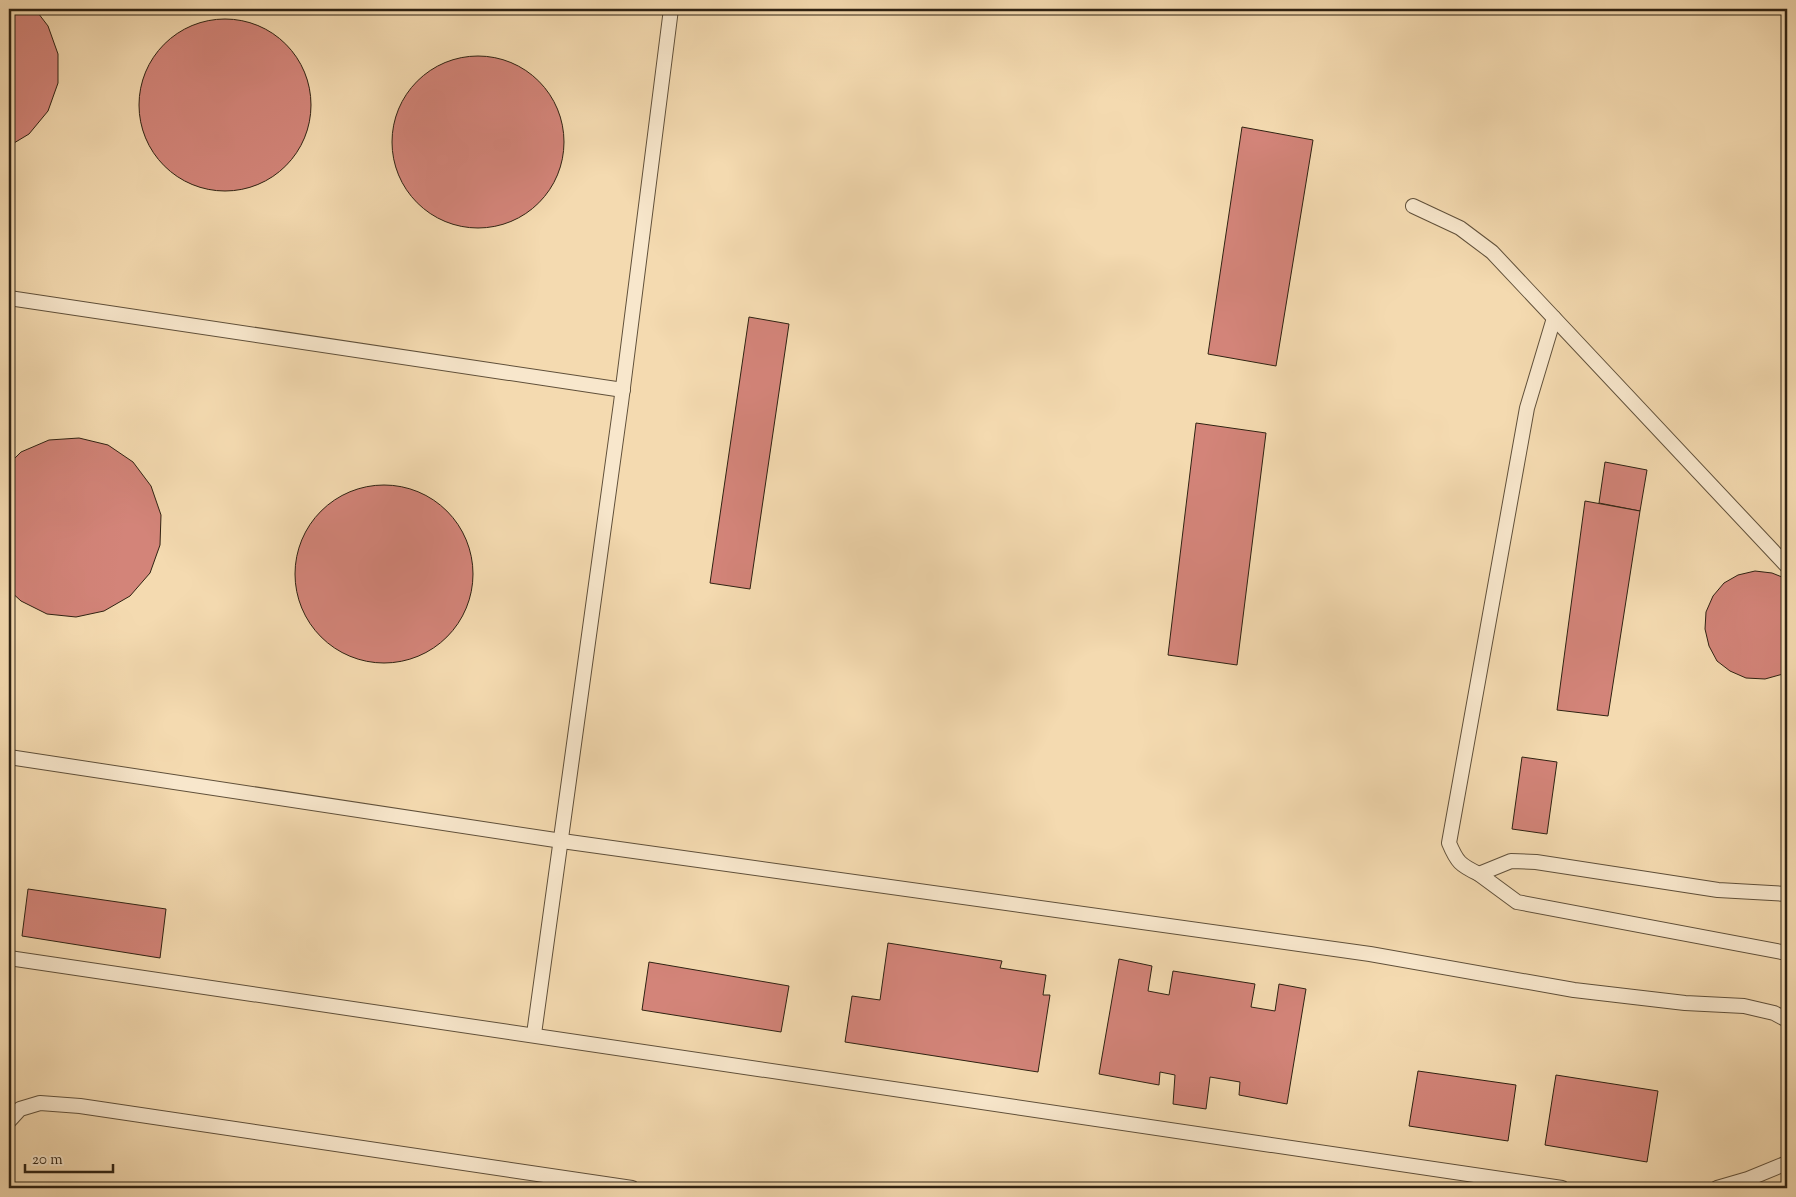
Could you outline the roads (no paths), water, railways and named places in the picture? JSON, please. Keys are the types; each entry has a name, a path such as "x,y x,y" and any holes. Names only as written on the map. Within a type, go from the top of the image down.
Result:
{"lane":[{"path":"534,1034 623,390 671,9"},
{"path":"1414,206 1460,228 1492,252 1787,566"},
{"path":"9,298 623,390"},
{"path":"1554,318 1527,408 1449,843 1455,858 1464,867 1479,874 1517,902 1787,952"},
{"path":"9,757 562,841 1370,954 1574,990 1686,1003 1744,1006 1774,1014 1787,1020"},
{"path":"1479,874 1511,862 1536,862 1718,890 1787,894"},
{"path":"9,958 534,1034 1562,1188"},
{"path":"9,1121 20,1109 40,1103 80,1106 632,1188"},
{"path":"1717,1188 1748,1179 1787,1163"}]}
